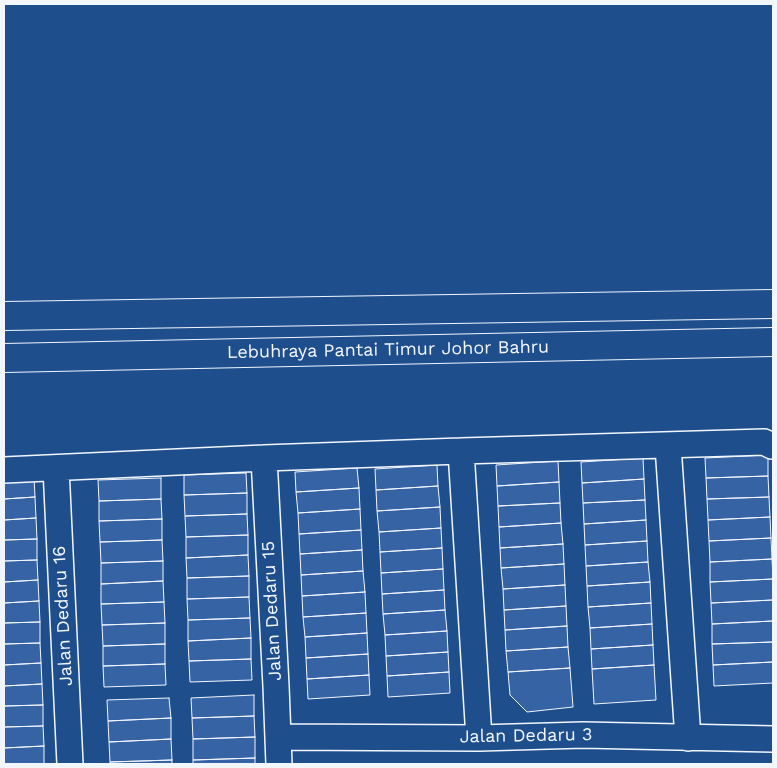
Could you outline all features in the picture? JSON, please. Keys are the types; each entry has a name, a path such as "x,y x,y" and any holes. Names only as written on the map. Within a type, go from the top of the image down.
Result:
{"highway":[{"path":"4,316 773,304"},
{"name":"Lebuhraya Pantai Timur Johor Bahru","path":"4,358 773,342"}],"street":[{"path":"4,470 264,458 764,442 772,446"},
{"path":"668,446 688,738"},
{"path":"461,452 479,738"},
{"name":"Jalan Dedaru 15","path":"264,458 279,764"},
{"name":"Jalan Dedaru 16","path":"56,468 70,764"},
{"name":"Jalan Dedaru 3","path":"278,737 479,738 583,735 773,739"}],"building":[{"path":"768,455 768,476 706,478 705,458"},
{"path":"643,458 644,479 582,483 581,462"},
{"path":"558,461 559,482 497,486 496,465"},
{"path":"437,465 438,486 376,490 375,469"},
{"path":"357,468 359,488 296,492 295,472"},
{"path":"246,473 247,493 184,495 184,475"},
{"path":"768,476 769,497 707,499 706,478"},
{"path":"34,477 35,497 4,499 4,478"},
{"path":"161,478 161,499 99,501 98,480"},
{"path":"644,479 645,500 583,503 582,483"},
{"path":"559,482 560,503 498,506 497,486"},
{"path":"438,486 440,507 377,511 376,490"},
{"path":"359,488 360,509 298,513 296,492"},
{"path":"247,493 247,514 185,516 184,495"},
{"path":"35,497 36,518 4,520 4,499"},
{"path":"769,497 770,517 708,520 707,499"},
{"path":"161,499 162,519 99,521 99,501"},
{"path":"645,500 646,520 584,524 583,503"},
{"path":"560,503 561,523 499,527 498,506"},
{"path":"440,507 441,528 379,532 377,511"},
{"path":"360,509 361,530 299,534 298,513"},
{"path":"247,514 248,535 186,537 185,516"},
{"path":"770,517 771,538 709,541 708,520"},
{"path":"36,518 37,539 4,540 4,520"},
{"path":"162,519 162,540 100,542 99,521"},
{"path":"646,520 647,541 585,545 584,524"},
{"path":"561,523 563,544 500,548 499,527"},
{"path":"441,528 442,548 380,552 379,532"},
{"path":"361,530 362,550 300,554 299,534"},
{"path":"248,535 248,555 186,558 186,537"},
{"path":"771,538 772,559 710,562 709,541"},
{"path":"37,539 37,560 4,561 4,540"},
{"path":"162,540 163,561 101,563 100,542"},
{"path":"647,541 648,562 586,566 585,545"},
{"path":"563,544 564,564 501,568 500,548"},
{"path":"442,548 443,569 381,573 380,552"},
{"path":"362,550 363,571 301,575 300,554"},
{"path":"248,555 249,576 187,578 186,558"},
{"path":"772,559 773,579 710,582 710,562"},
{"path":"37,560 38,580 4,582 4,561"},
{"path":"163,561 163,581 101,584 101,563"},
{"path":"648,562 650,582 587,586 586,566"},
{"path":"564,564 565,585 503,589 501,568"},
{"path":"443,569 444,590 382,594 381,573"},
{"path":"363,571 365,592 302,596 301,575"},
{"path":"249,576 249,597 187,599 187,578"},
{"path":"773,579 773,600 711,603 710,582"},
{"path":"38,580 39,601 4,603 4,582"},
{"path":"163,581 164,602 101,604 101,584"},
{"path":"650,582 651,603 588,607 587,586"},
{"path":"565,585 566,606 504,610 503,589"},
{"path":"444,590 445,610 383,614 382,594"},
{"path":"365,592 366,613 303,617 302,596"},
{"path":"249,597 250,618 188,620 187,599"},
{"path":"773,600 773,621 712,624 711,603"},
{"path":"39,601 40,622 4,623 4,603"},
{"path":"164,602 165,623 102,625 101,604"},
{"path":"651,603 652,624 590,628 588,607"},
{"path":"566,606 567,626 505,630 504,610"},
{"path":"445,610 447,631 385,635 383,614"},
{"path":"366,613 367,633 305,637 303,617"},
{"path":"250,618 251,638 188,641 188,620"},
{"path":"773,621 773,642 712,644 712,624"},
{"path":"40,622 40,643 4,644 4,623"},
{"path":"165,623 165,644 103,646 102,625"},
{"path":"652,624 653,645 591,649 590,628"},
{"path":"567,626 568,647 506,651 505,630"},
{"path":"447,631 448,652 386,656 385,635"},
{"path":"367,633 368,654 306,658 305,637"},
{"path":"251,638 251,659 189,661 188,641"},
{"path":"773,642 773,662 713,665 712,644"},
{"path":"40,643 41,663 4,665 4,644"},
{"path":"165,644 165,664 103,666 103,646"},
{"path":"653,645 654,665 592,669 591,649"},
{"path":"568,647 570,668 508,672 506,651"},
{"path":"448,652 449,672 387,676 386,656"},
{"path":"368,654 369,675 307,679 306,658"},
{"path":"251,659 252,680 190,682 189,661"},
{"path":"773,662 773,683 714,686 713,665"},
{"path":"41,663 42,684 4,686 4,665"},
{"path":"165,664 166,685 104,687 103,666"},
{"path":"654,665 656,700 594,704 592,669"},
{"path":"570,668 573,707 527,712 510,695 508,672"},
{"path":"449,672 450,693 388,697 387,676"},
{"path":"369,675 370,695 308,699 307,679"},
{"path":"42,684 43,705 4,706 4,686"},
{"path":"254,695 254,716 192,718 191,698"},
{"path":"169,698 171,718 108,721 107,700"},
{"path":"43,705 43,726 4,727 4,706"},
{"path":"254,716 255,737 193,739 192,718"},
{"path":"171,718 171,739 109,742 108,721"},
{"path":"43,726 44,746 4,748 4,727"},
{"path":"255,737 255,758 193,760 193,739"},
{"path":"171,739 172,760 110,762 109,742"},
{"path":"44,746 44,764 4,764 4,748"},
{"path":"255,758 255,764 193,764 193,760"},
{"path":"172,760 172,764 110,764 110,762"}]}
